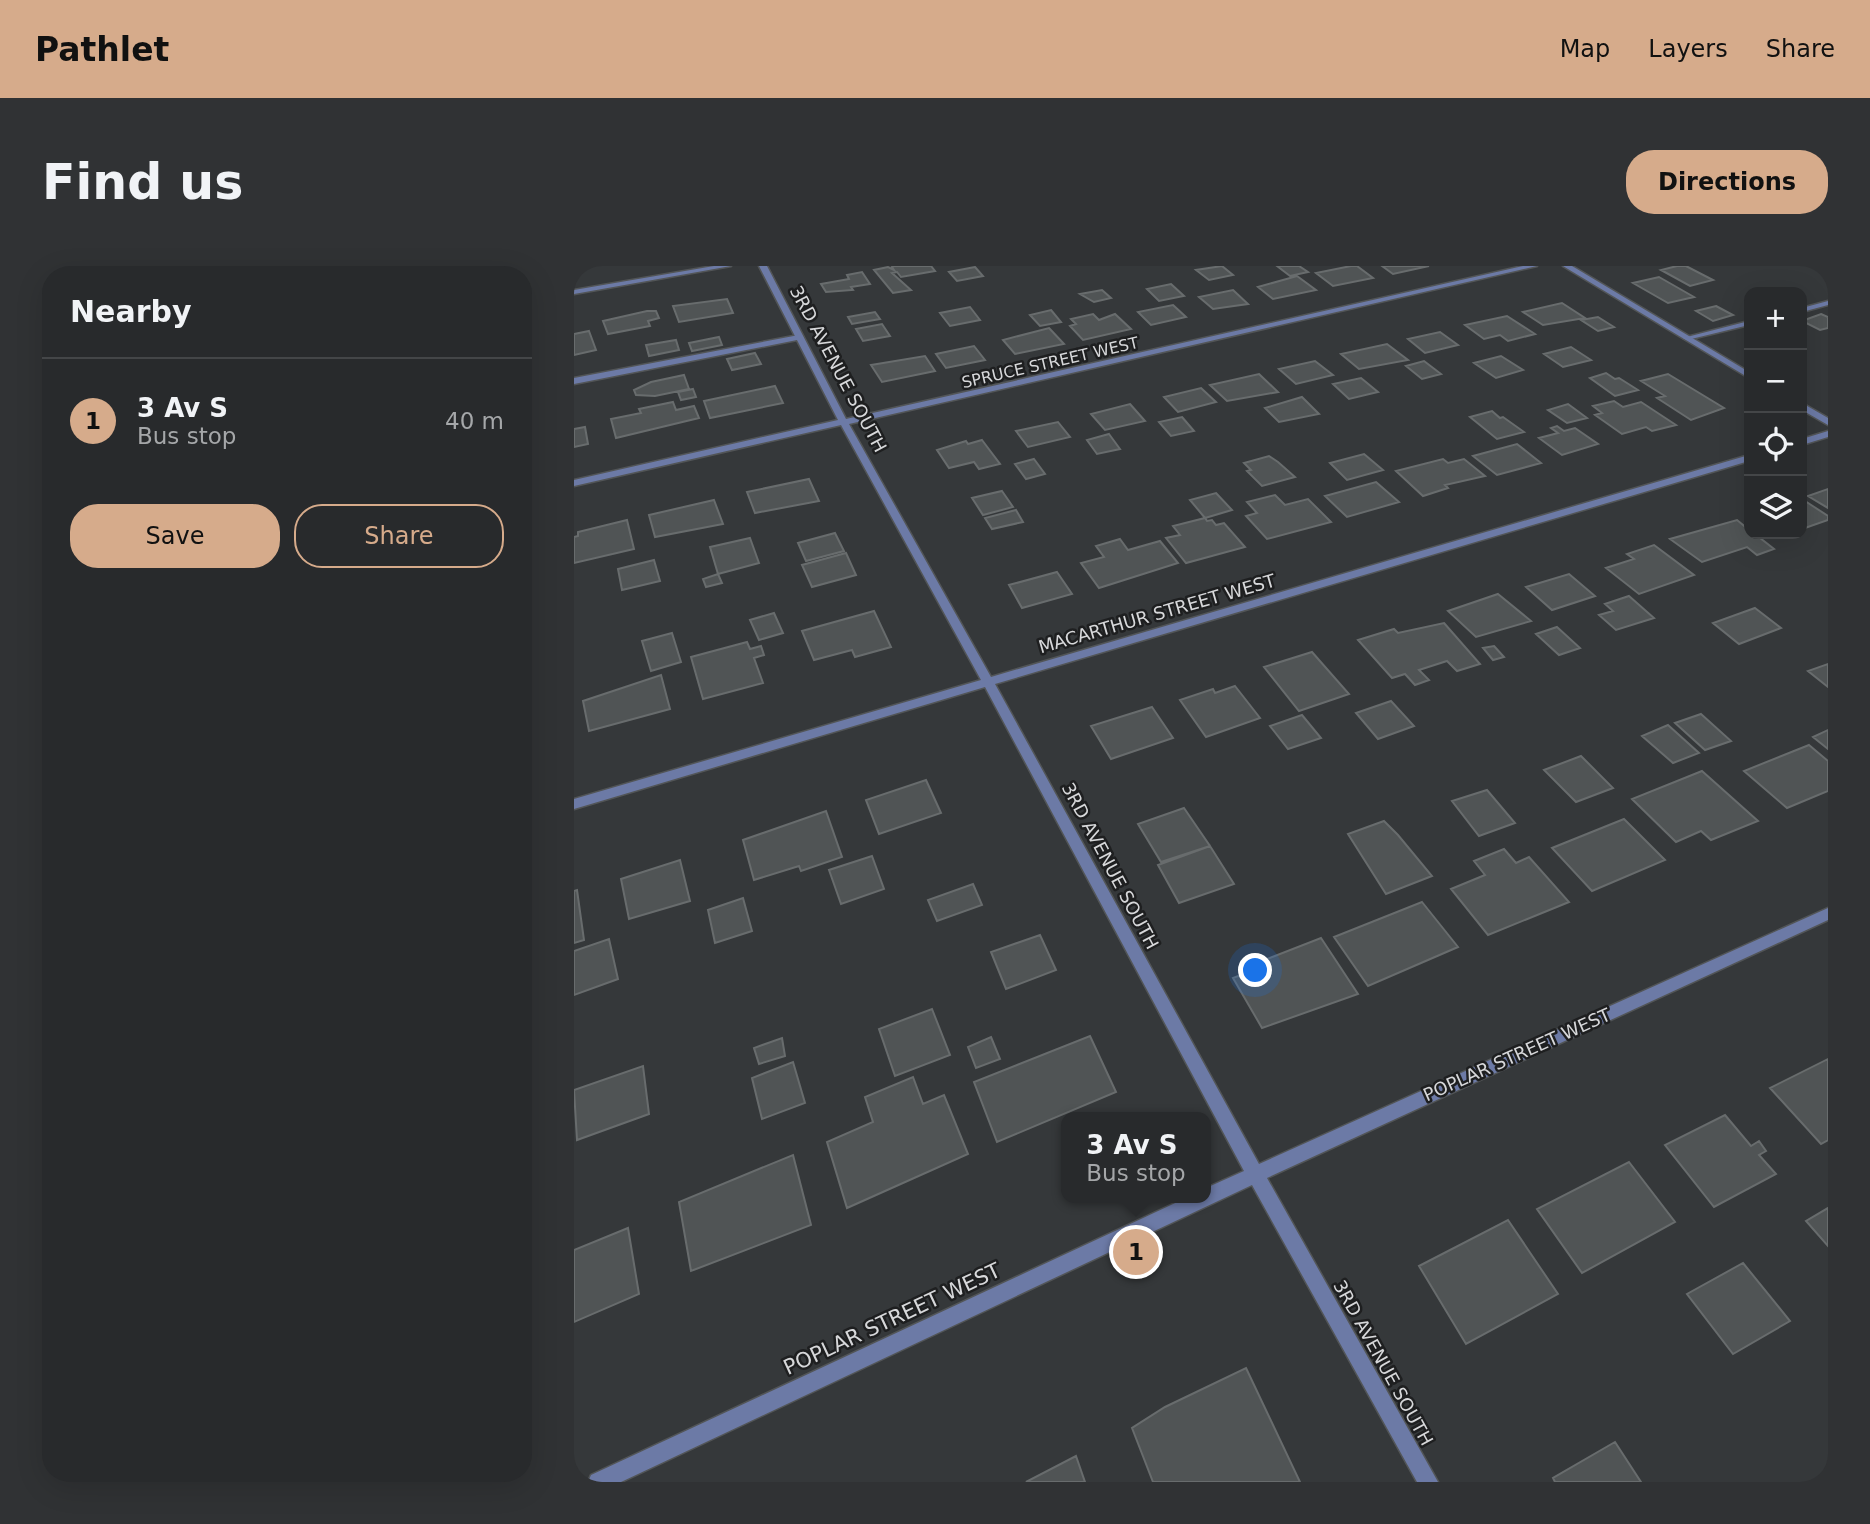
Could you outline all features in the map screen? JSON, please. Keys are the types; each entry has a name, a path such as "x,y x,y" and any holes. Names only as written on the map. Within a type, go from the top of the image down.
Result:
{"street":[{"path":"574,292 727,266"},
{"name":"3RD AVENUE SOUTH","path":"763,266 844,423 1255,1174 1428,1482"},
{"name":"SPRUCE STREET WEST","path":"574,483 1533,266"},
{"path":"1567,266 1744,372"},
{"path":"1807,309 1828,303"},
{"path":"1687,338 1744,324"},
{"path":"574,381 799,337"},
{"path":"1807,409 1828,422"},
{"path":"1807,441 1828,435"},
{"name":"MACARTHUR STREET WEST","path":"574,804 1744,459"},
{"name":"POPLAR STREET WEST","path":"1211,1194 1828,914"},
{"name":"POPLAR STREET WEST","path":"598,1482 1192,1203"}],"building":[{"path":"894,266 931,266 935,271 901,277 897,272 892,273 911,290 893,293 874,270 888,267 894,270"},
{"path":"1222,266 1233,275 1209,280 1196,270"},
{"path":"1277,266 1299,266 1308,272 1290,276"},
{"path":"1357,266 1373,278 1333,286 1316,273"},
{"path":"1382,266 1429,266 1393,274"},
{"path":"1686,266 1713,280 1690,286 1661,270"},
{"path":"975,267 983,276 957,281 949,272"},
{"path":"862,272 870,284 851,287 853,290 826,292 821,284 849,279 847,275"},
{"path":"1297,276 1316,290 1273,299 1258,287"},
{"path":"1659,277 1694,297 1668,303 1633,283"},
{"path":"1171,284 1184,296 1159,301 1147,289"},
{"path":"1102,290 1111,298 1094,302 1080,294"},
{"path":"1233,290 1248,304 1213,309 1199,297"},
{"path":"727,299 733,313 679,322 673,306"},
{"path":"1562,303 1585,318 1543,325 1523,312"},
{"path":"1173,305 1186,317 1151,325 1138,312"},
{"path":"1716,306 1733,315 1713,321 1696,311"},
{"path":"970,307 980,320 950,326 940,313"},
{"path":"1051,310 1061,322 1040,326 1030,315"},
{"path":"656,311 659,318 648,321 650,326 608,334 603,321"},
{"path":"875,312 880,319 852,324 848,317"},
{"path":"1093,314 1099,320 1115,314 1131,329 1083,340 1070,326 1076,324 1071,319"},
{"path":"1821,314 1828,317 1828,328 1820,330 1807,324 1807,319"},
{"path":"1507,316 1535,334 1508,341 1500,335 1484,339 1465,325"},
{"path":"1598,317 1614,327 1598,331 1581,320"},
{"path":"882,324 890,336 863,341 856,329"},
{"path":"1049,328 1064,344 1015,354 1003,340"},
{"path":"589,331 596,350 574,355 574,334"},
{"path":"1440,332 1458,345 1425,353 1408,339"},
{"path":"719,337 722,345 692,351 689,343"},
{"path":"676,340 679,350 649,356 646,345"},
{"path":"1387,344 1408,360 1359,369 1341,354"},
{"path":"974,346 985,360 946,368 936,354"},
{"path":"1571,347 1591,360 1563,367 1544,354"},
{"path":"755,353 761,364 732,370 727,359"},
{"path":"925,356 935,371 882,382 871,365"},
{"path":"1501,356 1523,370 1496,378 1474,363"},
{"path":"1315,361 1333,375 1296,384 1279,369"},
{"path":"1424,361 1441,374 1422,379 1406,366"},
{"path":"1606,373 1638,390 1615,396 1590,378"},
{"path":"1259,374 1278,392 1227,401 1210,385"},
{"path":"1668,374 1724,408 1691,420 1657,398 1665,396 1641,381"},
{"path":"684,375 689,389 655,396 636,395 634,390 651,382"},
{"path":"1361,378 1378,392 1349,399 1333,384"},
{"path":"775,386 783,403 710,418 704,401"},
{"path":"1201,388 1216,402 1178,412 1164,397"},
{"path":"693,389 696,397 681,400 678,392"},
{"path":"1302,397 1319,414 1279,422 1265,408"},
{"path":"1614,401 1623,407 1641,402 1676,425 1652,431 1646,427 1622,434 1595,415 1602,413 1593,406"},
{"path":"673,402 676,410 694,406 699,418 616,438 611,419 641,413 639,409"},
{"path":"1130,404 1145,421 1105,430 1091,414"},
{"path":"1568,404 1587,418 1567,423 1548,410"},
{"path":"1492,411 1524,432 1497,439 1470,417"},
{"path":"1182,417 1194,431 1171,436 1159,422"},
{"path":"1058,422 1070,437 1028,447 1016,431"},
{"path":"1557,426 1564,431 1575,428 1598,444 1562,455 1539,438 1558,433 1551,428"},
{"path":"585,427 588,444 574,447 574,429"},
{"path":"1109,434 1120,449 1097,454 1087,440"},
{"path":"982,440 1000,464 979,469 974,462 949,468 937,450 966,441 968,444"},
{"path":"1517,444 1541,463 1497,475 1473,456"},
{"path":"1364,454 1383,470 1347,480 1330,463"},
{"path":"1269,456 1295,477 1262,486 1247,471 1251,470 1244,463"},
{"path":"1034,459 1045,474 1026,479 1015,464"},
{"path":"1443,459 1448,463 1464,459 1485,476 1445,485 1448,488 1423,496 1396,471"},
{"path":"809,479 819,501 755,513 747,492"},
{"path":"1376,482 1399,502 1347,517 1325,496"},
{"path":"1828,489 1828,508 1808,496"},
{"path":"1002,491 1013,507 983,515 972,498"},
{"path":"1216,493 1232,510 1205,518 1190,500"},
{"path":"1275,495 1285,505 1308,499 1331,522 1267,539 1246,516 1257,513 1247,502"},
{"path":"714,500 723,524 655,537 649,515"},
{"path":"1807,502 1828,516 1828,520 1807,527"},
{"path":"1016,510 1023,522 992,529 985,518"},
{"path":"1205,518 1216,525 1224,523 1245,547 1186,563 1166,538 1180,535 1173,526"},
{"path":"627,520 634,549 574,563 574,537 578,536 578,532"},
{"path":"1737,520 1744,526 1744,539 1761,539 1774,549 1757,555 1747,547 1702,562 1670,539"},
{"path":"835,533 844,551 806,561 798,543"},
{"path":"750,538 759,563 718,574 710,547"},
{"path":"1120,539 1128,550 1160,541 1178,563 1099,588 1081,563 1104,557 1096,546"},
{"path":"1654,545 1694,575 1639,594 1606,568 1634,559 1627,554"},
{"path":"846,553 856,575 812,587 802,565"},
{"path":"654,560 660,581 622,590 618,569"},
{"path":"1057,572 1072,594 1022,608 1009,585"},
{"path":"718,574 722,583 706,587 703,579"},
{"path":"1569,574 1595,596 1552,610 1526,587"},
{"path":"1498,594 1531,621 1476,637 1448,611"},
{"path":"1629,596 1654,618 1616,630 1599,615 1613,611 1605,604"},
{"path":"1755,608 1781,628 1739,644 1713,623"},
{"path":"874,611 891,647 855,657 852,650 814,660 802,631"},
{"path":"774,613 783,633 759,640 750,620"},
{"path":"1444,623 1480,664 1457,671 1447,661 1419,670 1429,680 1415,685 1405,674 1392,678 1358,640 1394,629 1398,633"},
{"path":"1557,627 1580,648 1559,655 1536,634"},
{"path":"672,633 681,662 651,671 642,641"},
{"path":"747,642 750,649 761,646 764,655 754,658 763,683 703,699 691,657"},
{"path":"1494,646 1504,657 1493,660 1483,648"},
{"path":"1312,652 1349,694 1299,711 1264,667"},
{"path":"1828,664 1828,687 1808,671"},
{"path":"661,675 670,709 589,731 583,701"},
{"path":"1235,686 1260,718 1206,737 1180,700 1213,689 1215,693"},
{"path":"1391,701 1414,726 1378,739 1356,713"},
{"path":"1152,707 1173,738 1111,759 1091,726"},
{"path":"1701,714 1731,741 1705,750 1675,723"},
{"path":"1302,715 1321,738 1288,749 1270,726"},
{"path":"1668,725 1699,753 1673,763 1642,736"},
{"path":"1828,730 1828,749 1813,737"},
{"path":"1809,745 1828,761 1828,791 1787,808 1744,771"},
{"path":"1581,756 1613,788 1576,802 1544,770"},
{"path":"1702,771 1758,821 1711,840 1701,831 1676,842 1632,799"},
{"path":"926,780 941,813 879,834 866,800"},
{"path":"1487,790 1515,823 1479,836 1452,801"},
{"path":"1184,808 1210,846 1161,862 1138,824"},
{"path":"826,811 842,857 801,871 799,866 754,880 743,840"},
{"path":"1624,819 1665,860 1592,891 1552,848"},
{"path":"1384,821 1432,876 1386,894 1348,834"},
{"path":"1210,846 1234,884 1179,903 1158,865"},
{"path":"1504,849 1516,863 1529,857 1569,902 1488,935 1451,889 1485,875 1474,861"},
{"path":"872,856 884,889 841,904 829,870"},
{"path":"680,860 690,901 629,919 621,879"},
{"path":"973,884 982,905 937,921 928,900"},
{"path":"577,890 584,940 574,943 574,891"},
{"path":"743,898 752,931 715,943 708,910"},
{"path":"1422,902 1458,947 1368,986 1334,937"},
{"path":"1040,935 1056,970 1006,989 991,952"},
{"path":"1321,938 1358,994 1262,1028 1233,978 1270,964 1267,959"},
{"path":"609,939 618,979 574,995 574,951"},
{"path":"932,1009 950,1055 895,1076 879,1029"},
{"path":"1090,1036 1116,1092 1068,1112 1061,1112 1061,1115 997,1142 974,1082"},
{"path":"991,1037 1000,1059 976,1068 968,1047"},
{"path":"782,1038 785,1056 759,1064 754,1048"},
{"path":"1828,1059 1828,1140 1821,1144 1770,1088"},
{"path":"793,1062 805,1103 762,1119 752,1078"},
{"path":"643,1066 649,1114 577,1140 574,1090"},
{"path":"913,1077 923,1104 944,1095 968,1154 847,1208 827,1142 873,1122 865,1097"},
{"path":"1725,1115 1751,1146 1759,1141 1766,1151 1759,1155 1776,1174 1714,1207 1665,1145"},
{"path":"793,1155 811,1225 691,1271 679,1202"},
{"path":"1629,1162 1675,1222 1582,1273 1537,1209"},
{"path":"1828,1208 1828,1246 1806,1221"},
{"path":"1508,1220 1558,1294 1466,1344 1419,1266"},
{"path":"628,1228 639,1294 574,1322 574,1250"},
{"path":"1743,1263 1790,1321 1733,1354 1687,1294"},
{"path":"1246,1368 1300,1482 1153,1482 1132,1428 1165,1407"},
{"path":"1615,1442 1641,1482 1555,1482 1553,1478"},
{"path":"1076,1456 1085,1482 1026,1482"}],"place":[{"name":"3 Av S","path":"1136,1252"}]}
